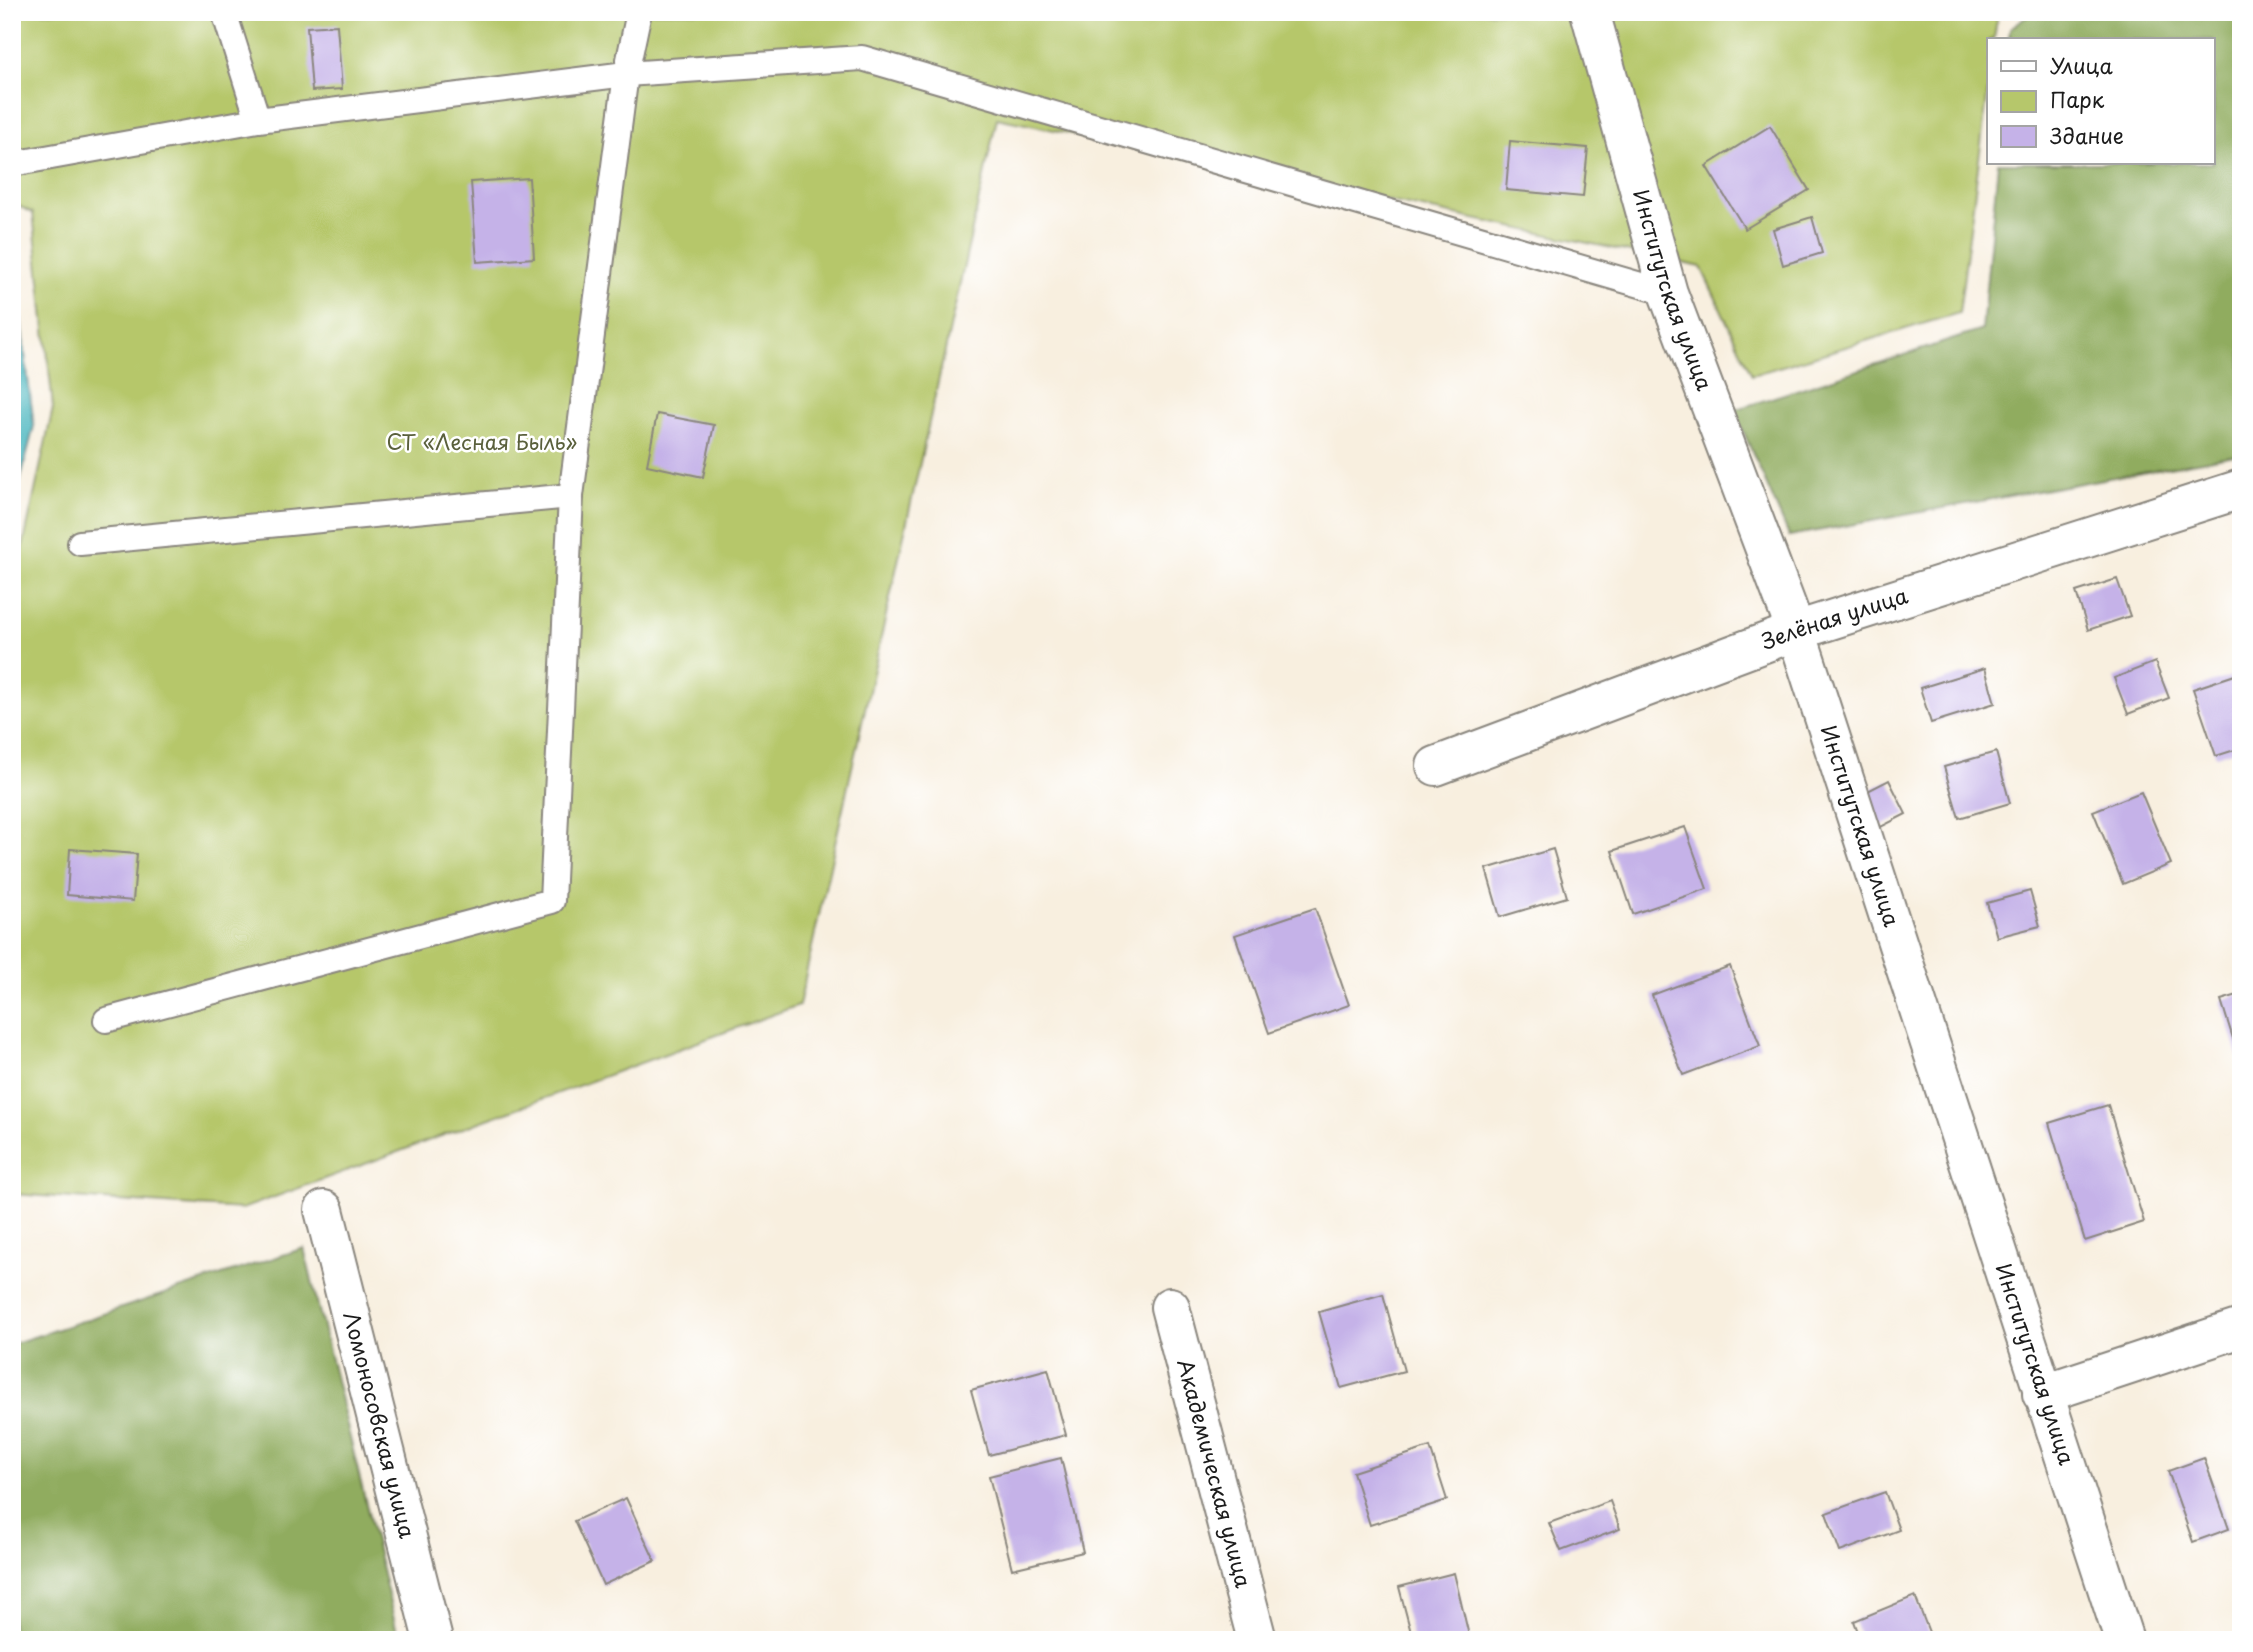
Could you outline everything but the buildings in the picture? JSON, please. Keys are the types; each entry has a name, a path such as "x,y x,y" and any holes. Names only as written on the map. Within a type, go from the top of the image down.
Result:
{"street":[{"name":"Институтская улица","path":"1590,12 1668,293 1797,631 2042,1394 2124,1640"},
{"name":"Зелёная улица","path":"1436,766 1797,631 2241,489"},
{"name":"Ломоносовская улица","path":"324,1210 433,1640"},
{"name":"Академическая улица","path":"1170,1307 1257,1640"},
{"path":"2042,1394 2241,1328"}],"lane":[{"path":"224,12 258,120"},
{"path":"106,1020 552,901 572,496 626,74 639,12"},
{"path":"12,164 258,120 626,74 862,58 1668,293"},
{"path":"80,543 572,496"}],"green space":[{"name":"СТ «Лесная Быль»","path":"12,12 2002,12 1997,18 1994,38 1987,38 1987,98 1959,313 1752,375 1701,267 997,118 799,1005 242,1209 12,1194 12,571 19,565 53,408 33,213 12,203"},
{"path":"2034,12 2241,12 2241,454 1789,536 1734,410 1982,330 1998,164 2214,164 2214,38 2009,38 2010,28"},
{"path":"304,1248 399,1640 12,1640 12,1344"}],"water":[{"path":"12,251 34,426 12,513"}]}
